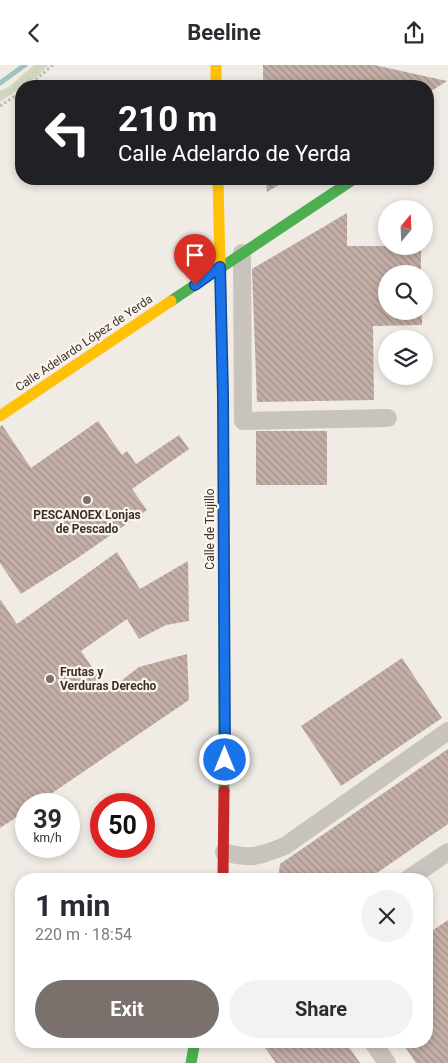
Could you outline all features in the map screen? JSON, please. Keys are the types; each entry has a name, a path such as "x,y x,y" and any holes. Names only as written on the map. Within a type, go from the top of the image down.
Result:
{"main road":[{"path":"216,65 216,80"},
{"name":"Calle de Trujillo","path":"218,185 223,396 225,663 223,873"},
{"name":"Calle Adelardo López de Yerda","path":"0,416 345,185"},
{"path":"190,1063 193,1048"}],"street":[{"path":"242,253 243,421 388,418"},
{"path":"224,852 240,857 262,855 285,846 448,731"},
{"path":"417,873 448,852"},
{"path":"377,1048 387,1063"}],"path":[{"path":"35,80 53,65"},
{"path":"0,106 15,96"}],"green space":[{"path":"34,65 49,65 31,80 17,80"},
{"path":"15,82 15,91 0,102 0,91"}],"building":[{"path":"263,65 374,65 447,81 434,89 434,80 263,80"},
{"path":"266,185 278,185 267,192"},
{"path":"347,213 347,246 378,246 378,255 421,255 421,265 378,265 378,320 422,320 422,325 373,326 374,400 257,402 252,269"},
{"name":"PESCANOEX Lonjas de Pescado","path":"98,421 122,455 127,451 136,464 179,435 189,449 132,489 147,510 21,594 0,563 0,427 2,425 31,468"},
{"path":"256,431 327,431 327,485 256,485"},
{"name":"Frutas y Verduras Derecho","path":"117,552 140,589 188,561 189,621 166,625 139,639 127,619 81,651 108,691 139,667 187,654 189,700 52,793 15,793 15,818 0,828 0,599 17,624"},
{"path":"402,658 442,718 341,786 301,726"},
{"path":"448,749 448,824 377,873 279,873 280,864"},
{"path":"448,920 448,1063 416,1063 406,1048 433,1048 433,930"},
{"path":"265,1048 350,1048 360,1063 276,1063"}],"waterway":[{"path":"0,83 25,65"}],"traffic: fast":[{"path":"171,301 345,185"},
{"path":"224,552 224,791"},
{"path":"191,1063 194,1048"}],"traffic: slow":[{"path":"216,65 216,80"},
{"path":"218,185 224,552"},
{"path":"0,416 171,301"}],"traffic: jam":[{"path":"223,873 224,791"}],"place":[{"name":"PESCANOEX Lonjas de Pescado","path":"87,500"},
{"name":"Frutas y Verduras Derecho","path":"50,679"}],"route":[{"path":"195,285 220,267 223,396 225,760"}]}
